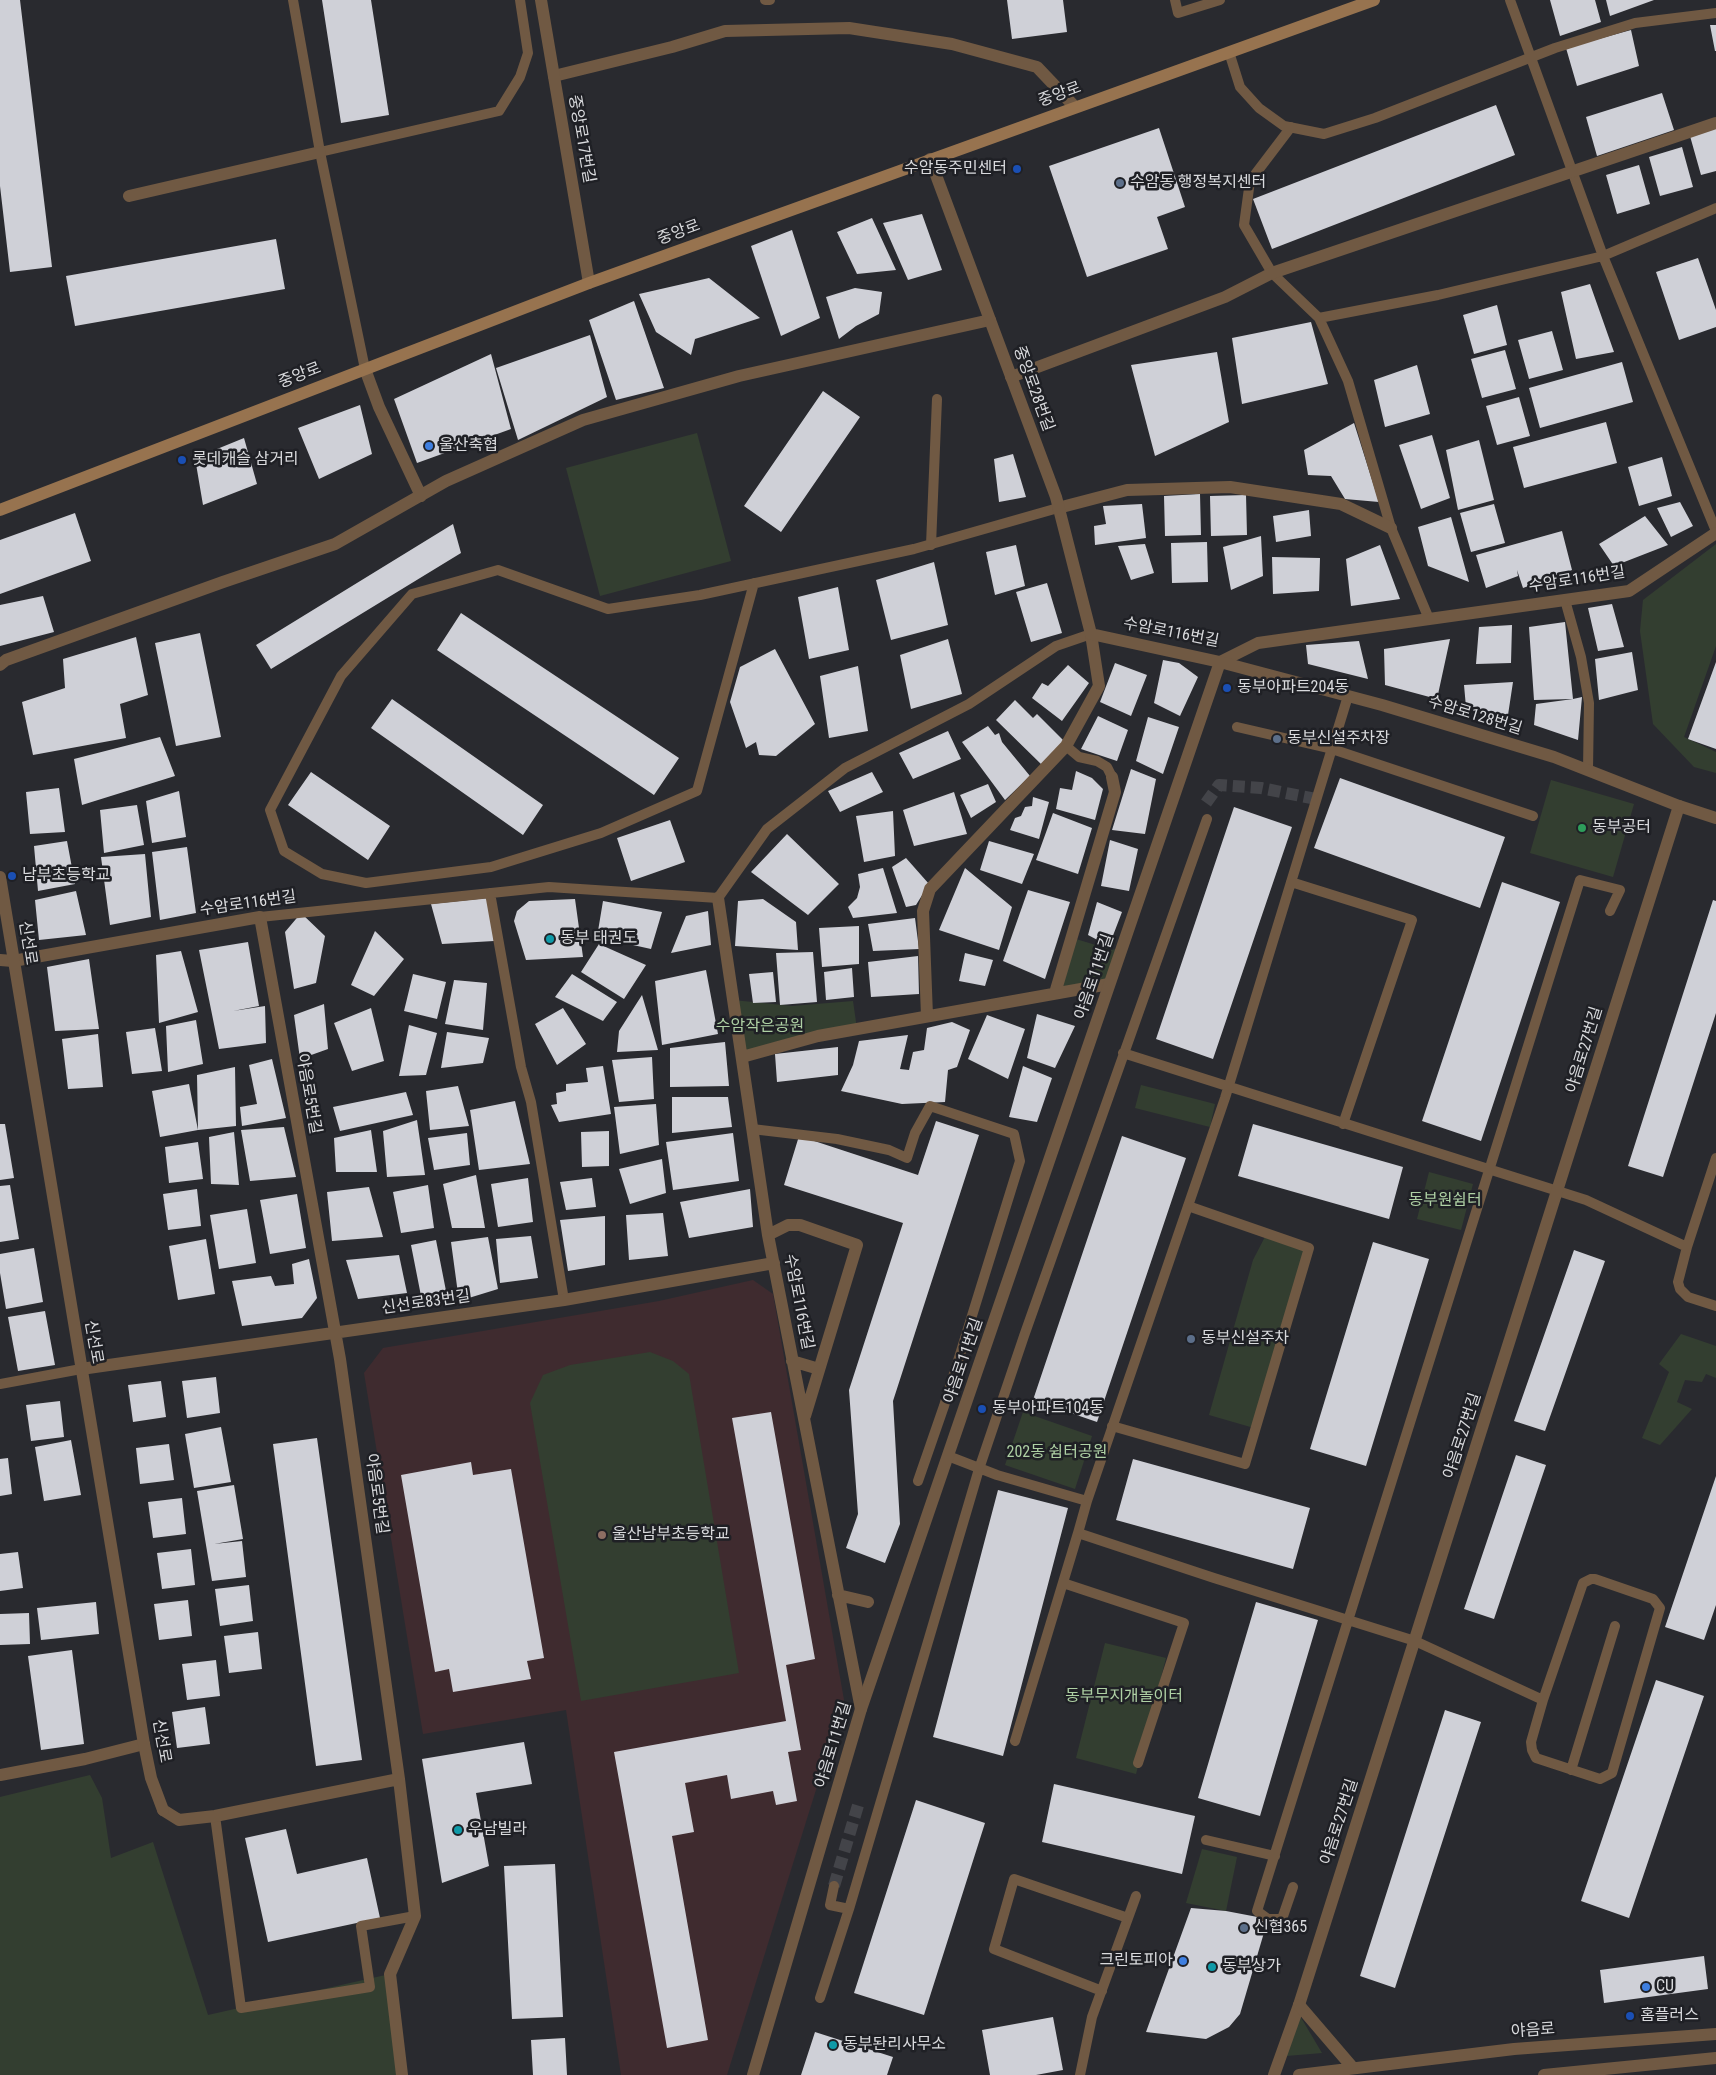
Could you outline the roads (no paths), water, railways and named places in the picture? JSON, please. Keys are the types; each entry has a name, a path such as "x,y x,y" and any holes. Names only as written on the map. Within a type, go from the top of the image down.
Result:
{"main road":[{"name":"중앙로","path":"0,510 589,283 1374,0"}],"street":[{"name":"중앙로17번길","path":"541,0 589,283"},
{"path":"554,76 672,47 725,31 849,28 952,44 1037,67 1075,107"},
{"path":"1011,377 1225,297 1272,273 1716,123"},
{"path":"129,196 320,152"},
{"name":"중앙로28번길","path":"927,1016 923,911 930,889 1066,746 1099,686 1091,634 1058,508 930,159"},
{"path":"0,665 6,660 205,588 335,544 446,482 583,420 739,376 990,320"},
{"path":"366,368 379,407 421,496"},
{"path":"1058,508 1127,490 1230,487 1341,504 1392,528"},
{"name":"수암로116번길","path":"1091,634 1220,662 1258,643 1629,591 1716,532"},
{"name":"수암로128번길","path":"1220,662 1348,696 1541,753 1679,806 1716,818"},
{"name":"야음로11번길","path":"753,2075 861,1709 1220,662"},
{"path":"1055,993 1114,798 1115,792 1112,777"},
{"name":"야음로27번길","path":"1274,2075 1299,2005 1679,806"},
{"name":"신선로","path":"0,877 151,1778 163,1810 179,1820 215,1816"},
{"name":"수암로116번길","path":"718,898 768,1235 861,1709"},
{"name":"수암로116번길","path":"0,960 13,961 260,916"},
{"name":"야음로5번길","path":"260,916 292,1104 336,1332 399,1779 415,1916 390,1974 402,2075"},
{"path":"0,938 13,961"},
{"path":"742,1057 818,1036 1110,984"},
{"path":"768,1235 788,1225 800,1225 857,1245 804,1418"},
{"name":"신선로83번길","path":"81,1369 564,1300 774,1262"},
{"path":"792,1361 819,1369"},
{"path":"838,1595 868,1602"},
{"path":"0,1775 85,1759 144,1744"},
{"path":"215,1816 399,1779"},
{"path":"1299,2005 1352,2068"},
{"name":"야음로","path":"1299,2075 1514,2049 1716,2034"},
{"path":"1544,2075 1716,2058"}],"lane":[{"path":"293,0 320,152 366,368"},
{"path":"320,152 498,111 520,77 528,53 520,0"},
{"path":"1175,0 1178,13 1220,0"},
{"path":"1510,0 1603,256 1716,532"},
{"path":"1229,52 1240,87 1259,108 1284,126 1324,134 1375,118 1531,59 1555,48 1635,23 1716,13"},
{"path":"1291,127 1250,181 1244,225 1272,273 1319,318 1348,381 1392,528 1429,619"},
{"path":"1319,318 1438,295 1603,256 1716,208"},
{"path":"931,545 937,399"},
{"path":"754,583 697,791 601,833 492,867 366,883 322,874 284,851 270,810 341,676 412,594 498,570 608,608 700,595 754,583 931,545 1058,508"},
{"path":"1565,600 1582,657 1589,703 1588,770"},
{"path":"718,898 767,829 845,768 969,704 1056,646 1091,634"},
{"path":"1015,1740 1087,1501 1228,1087 1348,696"},
{"path":"1237,727 1332,748 1533,816"},
{"path":"1066,746 1079,757 1097,761 1107,767 1112,777"},
{"path":"820,1998 849,1910 979,1469 1207,818"},
{"path":"1292,1887 1282,1919 1268,1919 1257,1911 1580,880 1620,890 1610,912"},
{"path":"1291,882 1412,920 1343,1124"},
{"name":"수암로116번길","path":"260,916 549,887 718,898"},
{"path":"490,893 521,1067 531,1102 564,1300"},
{"path":"1124,1053 1586,1200 1687,1247"},
{"path":"752,1129 837,1139 889,1150 907,1158 916,1133 930,1106 1014,1134 1020,1161 944,1406 918,1481"},
{"path":"1716,1158 1687,1247 1678,1282 1680,1289 1688,1297 1716,1306"},
{"path":"1112,1426 1245,1464 1309,1248 1188,1206"},
{"path":"0,1384 81,1369"},
{"path":"948,1456 979,1469 1087,1501"},
{"path":"1078,1533 1415,1640 1543,1700"},
{"path":"1595,1579 1656,1601 1659,1612 1612,1773 1600,1779 1534,1755 1531,1742 1543,1700 1583,1584 1595,1579"},
{"path":"1063,1583 1184,1623 1138,1762"},
{"path":"1571,1770 1615,1626"},
{"path":"215,1816 241,2008 370,1987 361,1926 415,1916"},
{"path":"1206,1840 1275,1856"},
{"path":"1102,1991 994,1949 1014,1879 1128,1918"},
{"path":"834,1886 830,1905 849,1910"},
{"path":"1080,2075 1092,2017 1136,1896"}],"tunnel":[{"path":"1206,803 1219,785 1261,788 1316,799"},
{"path":"834,1886 859,1802"}],"place":[{"name":"수암동주민센터","path":"1017,169"},
{"name":"수암동 행정복지센터","path":"1120,183"},
{"name":"울산축협","path":"429,446"},
{"name":"롯데캐슬 삼거리","path":"182,460"},
{"name":"동부아파트204동","path":"1227,688"},
{"name":"동부신설주차장","path":"1277,739"},
{"name":"동부공터","path":"1582,828"},
{"name":"남부초등학교","path":"12,876"},
{"name":"동부 태권도","path":"550,939"},
{"name":"동부신설주차","path":"1191,1339"},
{"name":"동부아파트104동","path":"982,1409"},
{"name":"울산남부초등학교","path":"602,1535"},
{"name":"우남빌라","path":"458,1830"},
{"name":"신협365","path":"1244,1928"},
{"name":"크린토피아","path":"1183,1961"},
{"name":"동부상가","path":"1212,1967"},
{"name":"CU","path":"1646,1987"},
{"name":"홈플러스","path":"1630,2016"},
{"name":"동부돤리사무소","path":"833,2045"}],"park label":[{"name":"수암작은공원","path":"760,1027"},
{"name":"동부원쉼터","path":"1445,1201"},
{"name":"202동 쉼터공원","path":"1057,1453"},
{"name":"동부무지개놀이터","path":"1124,1697"}]}
